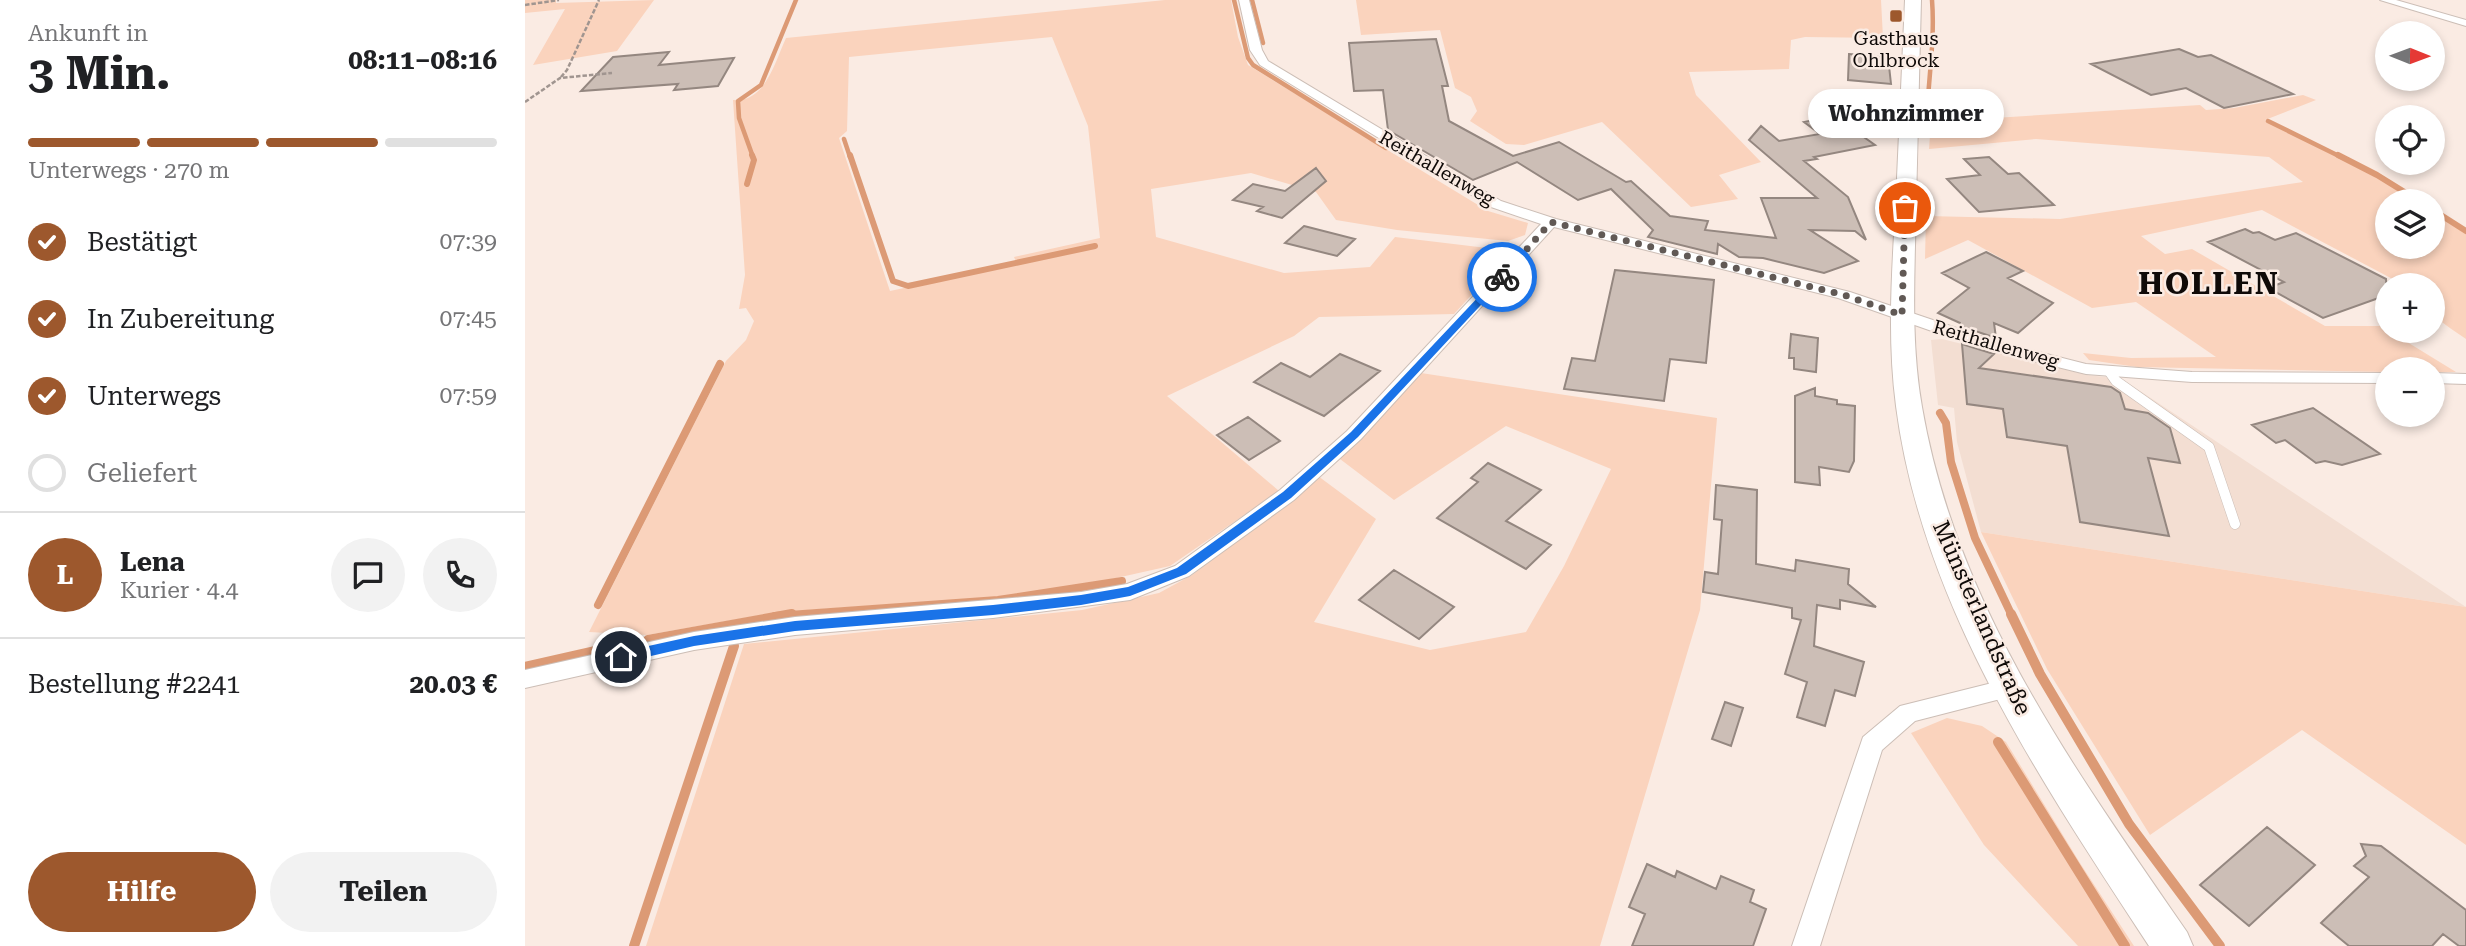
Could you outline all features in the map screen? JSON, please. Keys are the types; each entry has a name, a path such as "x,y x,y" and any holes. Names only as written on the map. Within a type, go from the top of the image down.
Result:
{"main road":[{"name":"Münsterlandstraße","path":"1913,0 1902,315 1909,408 1942,542 2008,688 2080,808 2173,946"}],"street":[{"name":"Reithallenweg","path":"1244,0 1256,50 1264,63 1496,204 1551,222 1844,295 1986,344 2087,369 2192,377 2375,378"},
{"path":"2385,0 2466,23"},
{"path":"525,679 694,641 795,626 993,610 1094,598 1130,592 1182,571 1287,495 1355,435 1551,222"},
{"path":"2445,378 2466,379"},
{"path":"1806,946 1873,744 1908,713 2008,688"}],"lane":[{"path":"2109,371 2116,381 2209,447 2235,524"}],"path":[{"path":"525,5 559,0"},
{"path":"525,102 560,78 567,70 599,0"},
{"path":"560,78 611,73"}],"shaded area":[{"path":"525,0 556,0 556,3 654,0 617,51 533,65 565,9 525,13"},
{"path":"1165,0 1231,0 1238,37 1248,65 1488,211 1528,223 1525,235 1508,241 1397,230 1336,220 1316,192 1251,173 1151,189 1156,237 1284,273 1370,267 1395,237 1512,251 1454,314 1319,317 1294,336 1167,396 1279,491 1170,566 1085,585 998,597 778,612 647,635 589,632 726,361 746,340 754,321 746,308 739,309 745,275 733,100 744,99 761,88 773,69 786,38","holes":["1052,37 1088,126 1100,238 1014,257 1017,264 890,291 839,138 847,131 849,57"]},
{"path":"1356,0 1881,0 1883,38 1805,37 1791,40 1789,69 1689,72 1696,95 1761,162 1719,175 1738,199 1691,207 1602,122 1524,145 1506,144 1470,121 1477,111 1471,97 1455,88 1440,30 1361,35"},
{"path":"2303,95 2316,100 2265,120 2372,174 2396,189 2375,189 2375,259 2445,259 2445,220 2466,233 2466,339 2445,324 2445,273 2381,273 2262,210 2141,236 2165,254 2192,249 2325,326 2375,326 2375,343 2409,343 2432,357 2375,357 2375,372 2137,367 2089,360 2083,353 2131,358 2216,357 2136,302 2092,308 1968,240 1925,259 1926,216 2060,219 2303,182 2269,157 2036,139 1929,149 1931,122 2200,105 2206,110 2234,108"},
{"path":"1942,339 2087,375 2122,379 2466,607 1981,532 1957,442 1954,408 1938,405 1931,340"},
{"path":"2445,365 2456,372 2445,372"},
{"path":"1421,373 1717,418 1700,610 1600,946 646,946 744,644 1082,610 1159,593 1192,575 1296,496 1318,476 1376,519 1314,622 1430,650 1526,632 1564,566 1611,469 1506,426 1394,500 1340,459"},
{"path":"1981,532 2466,607 2466,845 2302,730 2150,835 2047,669"},
{"path":"1947,718 1982,726 2006,742 2134,946 2078,946 1984,845 1911,733"}],"building":[{"path":"1436,39 1448,86 1442,86 1449,121 1513,156 1559,142 1626,182 1631,181 1670,216 1708,221 1705,230 1776,238 1761,198 1817,198 1749,140 1761,126 1779,141 1820,134 1804,122 1834,116 1875,145 1804,161 1848,197 1866,240 1855,231 1810,230 1858,261 1824,273 1763,258 1739,257 1718,244 1717,254 1648,237 1653,230 1611,189 1578,200 1517,162 1473,180 1388,130 1383,90 1354,91 1349,43"},
{"path":"2179,49 2198,57 2211,55 2293,94 2224,108 2186,88 2151,95 2091,64"},
{"path":"669,52 659,65 734,58 718,86 674,90 678,84 581,91 613,57"},
{"path":"1849,54 1888,57 1891,84 1848,80"},
{"path":"1989,157 2008,174 2019,173 2054,205 1979,212 1947,179 1980,175 1964,159"},
{"path":"1316,168 1326,181 1282,218 1257,211 1263,207 1233,200 1253,184 1285,191"},
{"path":"1304,226 1355,239 1337,256 1285,243"},
{"path":"2245,229 2275,240 2296,233 2375,273 2375,299 2323,318 2268,288 2284,282 2208,242"},
{"path":"1986,252 2023,271 2008,278 2053,303 2018,333 1994,323 1996,338 1960,326 1960,323 1938,313 1969,288 1942,273"},
{"path":"1615,270 1714,280 1706,363 1670,359 1664,401 1564,389 1572,358 1595,361"},
{"path":"1791,334 1818,338 1816,372 1794,369 1794,358 1789,358"},
{"path":"1962,344 1994,354 1979,368 2111,387 2120,393 2125,409 2148,413 2170,428 2180,463 2148,458 2169,536 2080,522 2067,446 2007,437 2003,409 1967,404"},
{"path":"1340,354 1380,371 1324,416 1254,382 1281,363 1310,377"},
{"path":"1815,388 1815,396 1837,400 1837,404 1855,406 1854,461 1849,472 1819,467 1820,485 1795,482 1795,396"},
{"path":"2313,408 2380,454 2342,465 2325,461 2316,463 2285,440 2276,443 2252,425"},
{"path":"1248,417 1280,441 1249,460 1217,435"},
{"path":"1488,463 1541,490 1506,521 1551,545 1526,569 1437,518 1478,482 1471,478"},
{"path":"1716,485 1757,490 1756,564 1795,571 1796,560 1849,569 1848,584 1876,607 1840,600 1840,609 1817,605 1814,646 1864,662 1855,696 1835,690 1825,726 1797,717 1807,682 1785,674 1801,620 1792,618 1792,608 1703,592 1705,572 1718,574 1722,520 1714,519"},
{"path":"1394,570 1454,607 1419,639 1359,600"},
{"path":"1725,702 1743,708 1731,746 1712,739"},
{"path":"2267,827 2315,865 2249,926 2200,885"},
{"path":"2361,844 2381,846 2466,910 2466,946 2459,946 2443,934 2432,946 2349,946 2321,923 2369,877 2354,866 2366,856"},
{"path":"1647,864 1675,877 1677,871 1716,889 1721,876 1754,890 1750,902 1766,909 1753,946 1632,946 1645,914 1629,907"}],"waterway":[{"path":"753,157 739,118 738,101 761,85 796,0"},
{"path":"1234,0 1248,58 1253,65 1386,148"},
{"path":"1252,0 1263,43"},
{"path":"1927,113 1932,0"},
{"path":"2268,121 2341,157"},
{"path":"844,139 850,157"},
{"path":"747,184 754,160 752,155"},
{"path":"850,155 893,281 908,286 1095,246"},
{"path":"2338,155 2400,189"},
{"path":"2445,218 2466,231"},
{"path":"598,605 720,364"},
{"path":"1940,413 1946,423 1951,462 1975,538 2012,616"},
{"path":"785,615 998,600 1122,581"},
{"path":"785,615 792,614"},
{"path":"2011,614 2040,674 2129,824 2220,946"},
{"path":"648,640 785,615"},
{"path":"775,616 785,615"},
{"path":"634,946 734,646"},
{"path":"525,667 599,650"},
{"path":"1998,742 2125,946"}],"way so far":[{"path":"1502,277 1551,222 1844,295 1902,315 1905,208"}],"place":[{"name":"Gasthaus Ohlbrock","path":"1896,16"},
{"name":"Wohnzimmer","path":"1905,208"}],"district":[{"name":"HOLLEN","path":"2209,283"}],"route":[{"path":"621,657 694,641 795,626 1081,600 1130,592 1182,571 1287,495 1355,435 1502,277"}]}
